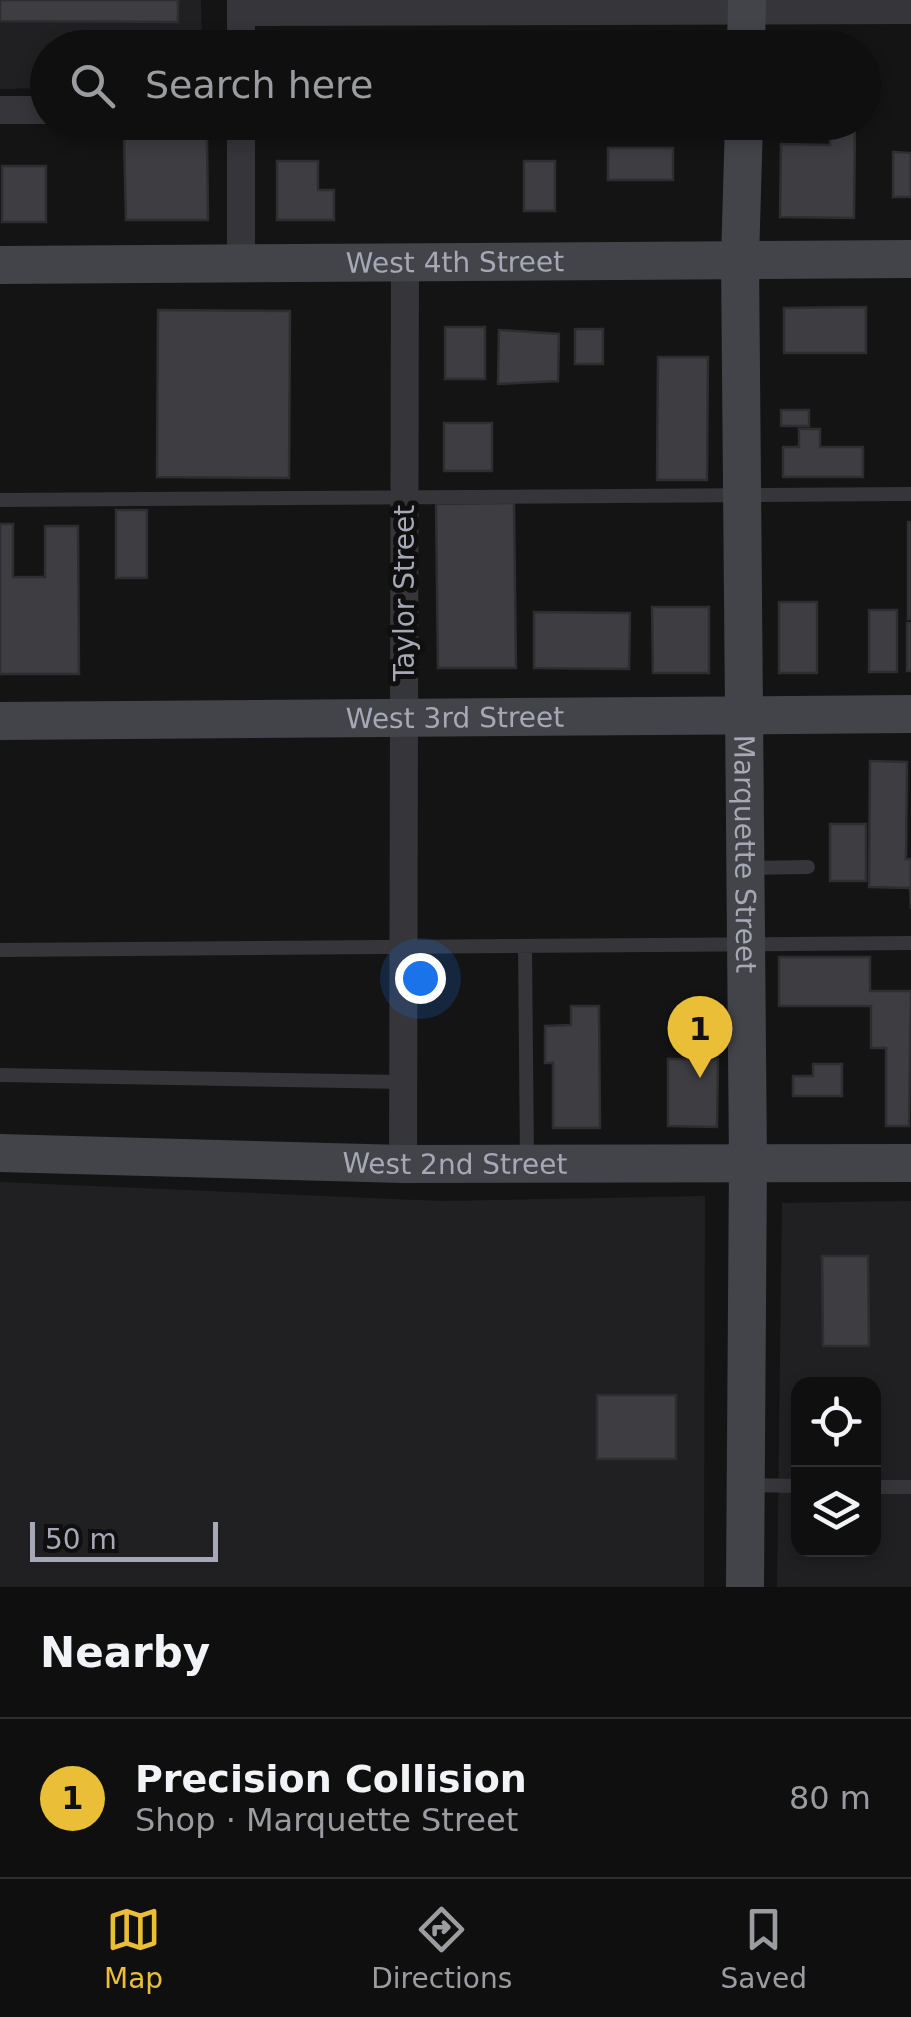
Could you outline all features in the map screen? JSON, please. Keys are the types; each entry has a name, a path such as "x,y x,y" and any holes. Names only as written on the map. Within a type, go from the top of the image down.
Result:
{"street":[{"path":"241,6 747,19 911,10"},
{"path":"0,110 30,110"},
{"path":"241,140 241,264"},
{"name":"Marquette Street","path":"743,140 740,260 748,1163 745,1587"},
{"name":"West 4th Street","path":"0,265 911,259"},
{"name":"Taylor Street","path":"403,1164 405,262"},
{"name":"West 3rd Street","path":"0,721 911,714"},
{"name":"West 2nd Street","path":"0,1153 403,1164 911,1163"}],"lane":[{"path":"0,500 911,494"},
{"path":"745,868 808,868"},
{"path":"0,950 911,943"},
{"path":"525,948 526,1164"},
{"path":"0,1075 404,1082"},
{"path":"747,1486 791,1486"},
{"path":"881,1487 911,1487"}],"shaded area":[{"path":"0,0 201,0 202,30 30,30 30,88 0,89"},
{"path":"0,1182 441,1201 705,1196 704,1587 0,1587"},
{"path":"911,1201 911,1587 777,1587 782,1203"}],"building":[{"path":"0,0 178,0 178,22 0,21"},
{"path":"124,140 207,140 208,220 126,220"},
{"path":"830,140 855,140 854,218 780,217 781,144 830,145"},
{"path":"608,148 673,148 673,180 608,180"},
{"path":"893,152 911,153 911,197 893,197"},
{"path":"277,161 318,161 318,190 334,190 334,220 277,220"},
{"path":"524,161 555,161 555,211 524,211"},
{"path":"2,166 46,166 46,222 2,222"},
{"path":"866,307 866,353 784,353 784,308"},
{"path":"158,310 290,311 289,478 157,477"},
{"path":"445,327 485,327 485,379 445,379"},
{"path":"575,329 603,329 603,364 575,364"},
{"path":"499,330 559,334 558,381 498,384"},
{"path":"658,357 708,357 707,480 657,480"},
{"path":"781,410 809,410 809,426 781,426"},
{"path":"444,423 492,423 492,471 444,471"},
{"path":"799,429 820,429 820,447 863,447 863,477 783,477 783,447 799,447"},
{"path":"514,503 516,668 438,668 436,504"},
{"path":"116,510 147,510 147,578 116,578"},
{"path":"911,522 911,619 908,619"},
{"path":"0,524 13,524 13,577 45,577 45,526 78,526 79,674 0,674"},
{"path":"779,602 817,602 817,673 779,673"},
{"path":"652,607 709,607 709,673 653,673"},
{"path":"869,610 897,610 897,672 869,672"},
{"path":"534,612 630,613 629,669 534,668"},
{"path":"907,623 911,623 911,671 907,671"},
{"path":"870,761 907,762 906,859 911,859 911,909 910,888 869,887"},
{"path":"830,824 866,824 866,881 830,881"},
{"path":"779,957 870,957 870,991 911,991 909,1126 886,1126 886,1048 871,1048 871,1006 779,1006"},
{"path":"571,1006 599,1006 600,1128 553,1128 553,1063 545,1063 545,1026 571,1025"},
{"path":"668,1059 718,1059 717,1127 668,1126"},
{"path":"813,1064 842,1064 842,1096 793,1096 793,1076 813,1076"},
{"path":"822,1256 868,1256 869,1346 823,1346"},
{"path":"597,1395 676,1395 676,1459 597,1459"}],"place":[{"name":"Precision Collision","path":"700,1078"}]}
